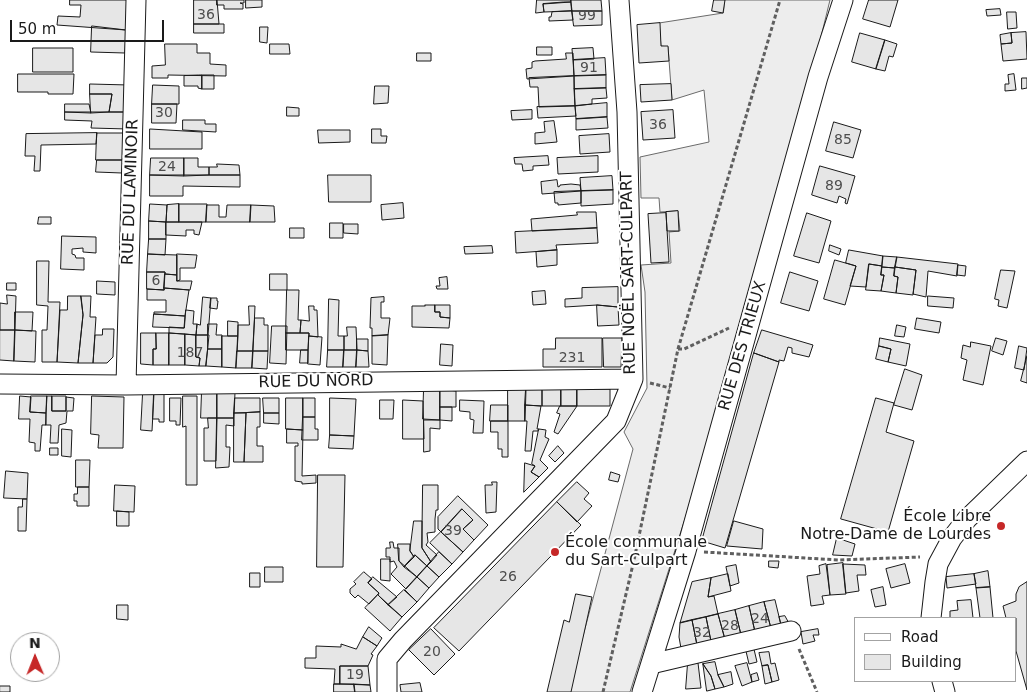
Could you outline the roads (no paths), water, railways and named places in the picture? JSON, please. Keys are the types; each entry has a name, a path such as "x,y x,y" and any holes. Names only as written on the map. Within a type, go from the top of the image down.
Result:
{"street":[{"name":"RUE DU LAMINOIR","path":"126,385 136,0"},
{"name":"RUE NOËL SART-CULPART","path":"387,692 387,659 416,626 616,421 633,378 627,112 619,0"},
{"name":"RUE DES TRIEUX","path":"642,692 686,551 813,94 843,0"},
{"name":"RUE DU NORD","path":"0,384 126,385 633,378"},
{"path":"931,617 934,582 938,564 943,554 967,519 1027,460"},
{"path":"651,664 791,631"}],"place":[{"name":"École Libre Notre-Dame de Lourdes","path":"1001,526"},
{"name":"École communale du Sart-Culpart","path":"555,552"}]}
